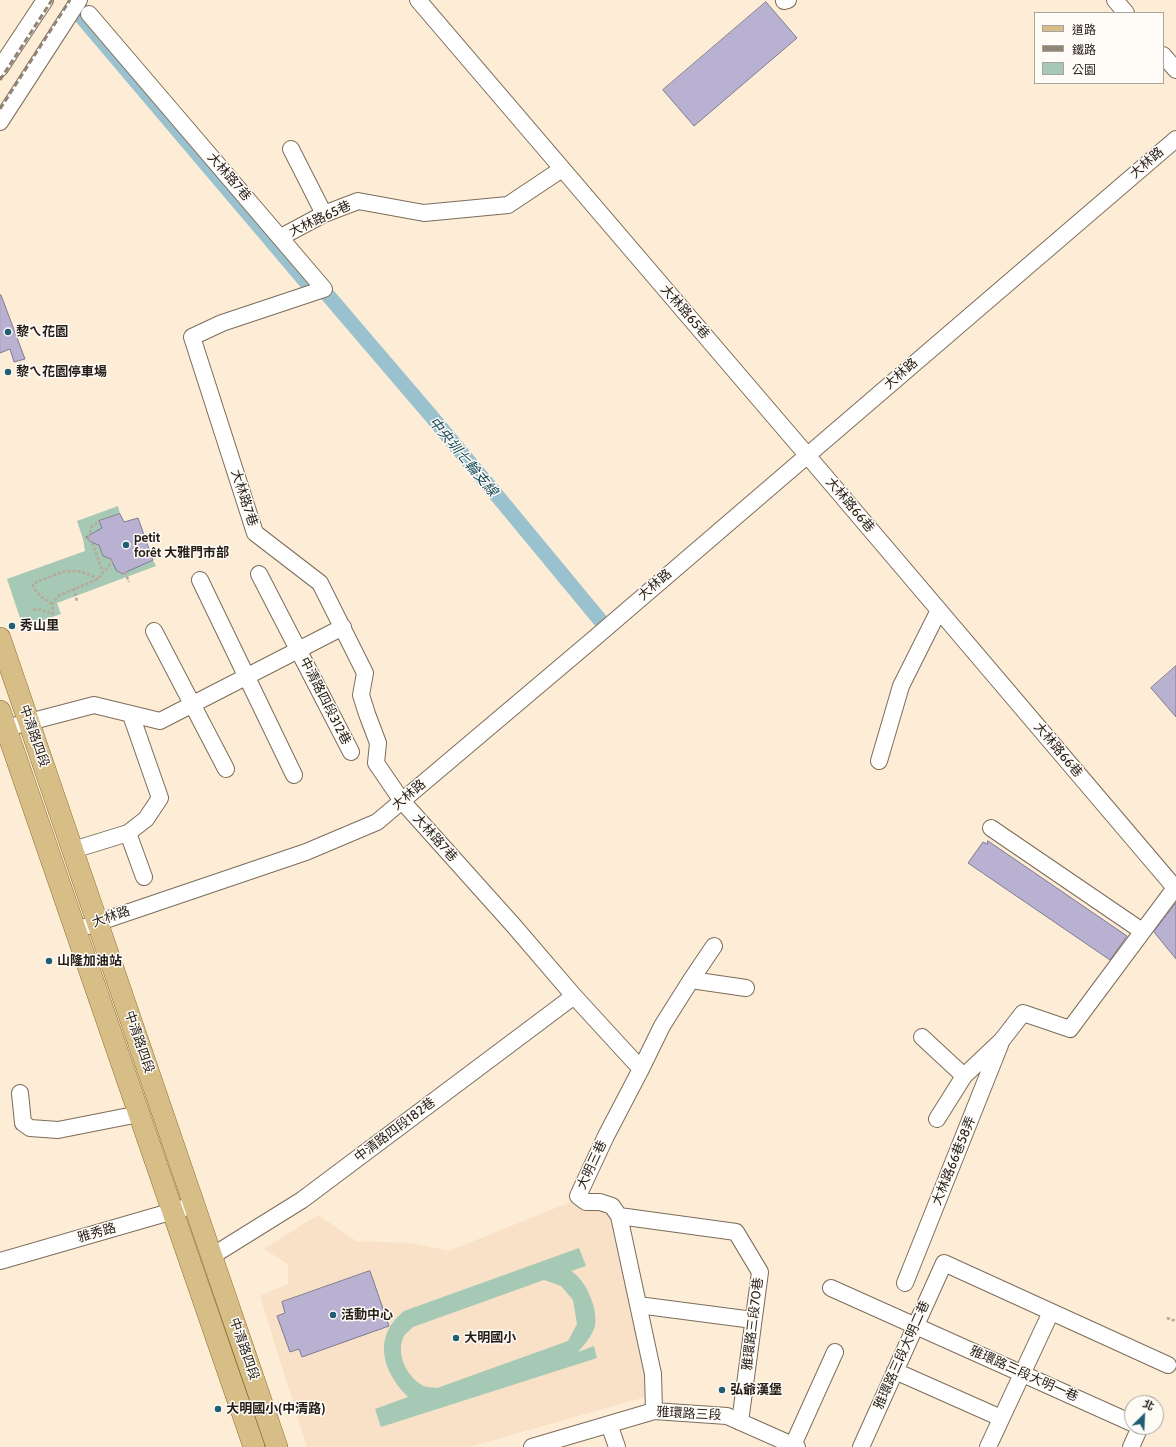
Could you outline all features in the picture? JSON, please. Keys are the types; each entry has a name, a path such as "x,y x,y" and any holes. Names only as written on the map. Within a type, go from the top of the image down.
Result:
{"main road":[{"name":"中清路四段","path":"0,638 277,1447"},
{"name":"中清路四段","path":"2,722 76,930 254,1447"}],"street":[{"path":"0,68 45,0"},
{"name":"大林路65巷","path":"418,0 807,454"},
{"path":"1115,0 1125,12"},
{"path":"0,122 78,1"},
{"name":"大林路7巷","path":"89,14 324,289 222,322 192,337 255,533 320,583 365,673 361,695 378,743 376,763 402,801 514,926 574,996 641,1069"},
{"path":"1164,56 1176,70"},
{"name":"大林路","path":"76,930 306,852 377,822 590,642 807,454 1176,139"},
{"path":"291,148 324,214"},
{"name":"大林路65巷","path":"281,237 324,214 358,202 424,213 508,205 562,169"},
{"name":"大林路66巷","path":"807,454 1175,888"},
{"name":"中清路四段312巷","path":"259,574 351,752"},
{"path":"200,580 294,775"},
{"path":"879,761 901,686 939,610"},
{"name":"中清路四段312巷","path":"2,722 29,722 94,705 160,721 343,627"},
{"path":"154,631 226,769"},
{"path":"73,850 128,833 146,819 160,798 131,715"},
{"path":"991,828 1142,931"},
{"path":"128,833 144,877"},
{"name":"大林路66巷58弄","path":"937,1119 964,1076 1002,1040 1022,1013 1070,1029 1175,888"},
{"name":"大明三巷","path":"619,1216 612,1206 600,1202 586,1202 578,1196 606,1136 662,1026 714,946"},
{"path":"691,980 746,988"},
{"name":"中清路四段182巷","path":"212,1256 302,1200 574,996"},
{"path":"922,1037 964,1076"},
{"name":"大林路66巷58弄","path":"905,1283 1002,1040"},
{"path":"20,1093 23,1123 30,1128 58,1130 139,1114"},
{"name":"雅秀路","path":"0,1261 194,1205"},
{"path":"619,1216 653,1374 654,1411"},
{"name":"雅環路三段70巷","path":"619,1216 736,1232 760,1272 740,1422"},
{"name":"雅環路三段大明二巷","path":"861,1447 944,1264 1051,1312"},
{"name":"雅環路三段大明一巷","path":"831,1288 1124,1419"},
{"path":"638,1305 753,1320"},
{"path":"988,1447 1051,1312 1168,1365"},
{"path":"795,1446 835,1352"},
{"path":"895,1371 1002,1418"},
{"name":"雅環路三段","path":"532,1447 654,1411 727,1416 795,1446"},
{"path":"609,1424 617,1447"},
{"path":"1131,1447 1136,1435"}],"path":[{"path":"97,522 92,526 88,540 93,545 102,572"},
{"path":"33,610 38,609 53,614 52,604 60,595 98,579 102,572 108,568 112,560"},
{"path":"52,604 44,600 35,590 33,585 37,581 56,573 76,570 98,579"},
{"path":"125,572 129,582"},
{"path":"74,588 77,602"},
{"path":"1167,1318 1176,1321"}],"shaded area":[{"name":"大明國小","path":"573,1201 613,1214 649,1380 649,1396 469,1447 307,1447 260,1296 288,1284 288,1264 264,1249 318,1215 356,1241 411,1243 449,1251"}],"green space":[{"path":"118,506 120,514 100,520 103,529 91,535 98,543 103,556 115,561 114,565 120,574 153,560 156,566 57,603 61,614 23,627 7,579 85,551 77,521"},
{"path":"579,1248 586,1266 571,1271 582,1281 590,1295 595,1311 595,1326 586,1343 578,1352 594,1346 597,1358 381,1427 375,1409 408,1397 392,1376 384,1354 384,1343 387,1332 394,1321 404,1311","holes":["544,1280 561,1286 573,1300 577,1324 568,1341 437,1388 424,1386 407,1370 401,1350 404,1336 413,1327"]}],"building":[{"path":"766,2 797,38 694,126 663,90"},
{"name":"黎ㄟ花園","path":"0,295 25,359 14,362 10,349 0,353"},
{"path":"120,514 124,522 138,518 153,560 122,574 116,570 111,559 103,556 99,545 93,543 86,537 102,528 99,521"},
{"path":"1176,666 1176,717 1151,688"},
{"path":"988,841 1127,936 1110,960 968,863 983,842 987,844"},
{"path":"1176,903 1176,959 1154,932"},
{"name":"活動中心","path":"370,1271 389,1326 302,1357 299,1349 290,1352 277,1316 285,1313 282,1302"}],"waterway":[{"path":"79,14 306,282"},
{"name":"中央圳七輪支線","path":"326,293 432,417 600,620"}],"railway":[{"path":"0,80 52,0"},
{"path":"0,109 70,0"}],"place":[{"name":"黎ㄟ花園","path":"8,332"},
{"name":"黎ㄟ花園停車場","path":"8,372"},
{"name":"petit forêt 大雅門市部","path":"126,545"},
{"name":"秀山里","path":"12,626"},
{"name":"山隆加油站","path":"49,961"},
{"name":"活動中心","path":"333,1315"},
{"name":"大明國小","path":"456,1338"},
{"name":"弘爺漢堡","path":"722,1390"},
{"name":"大明國小(中清路)","path":"218,1409"}]}
